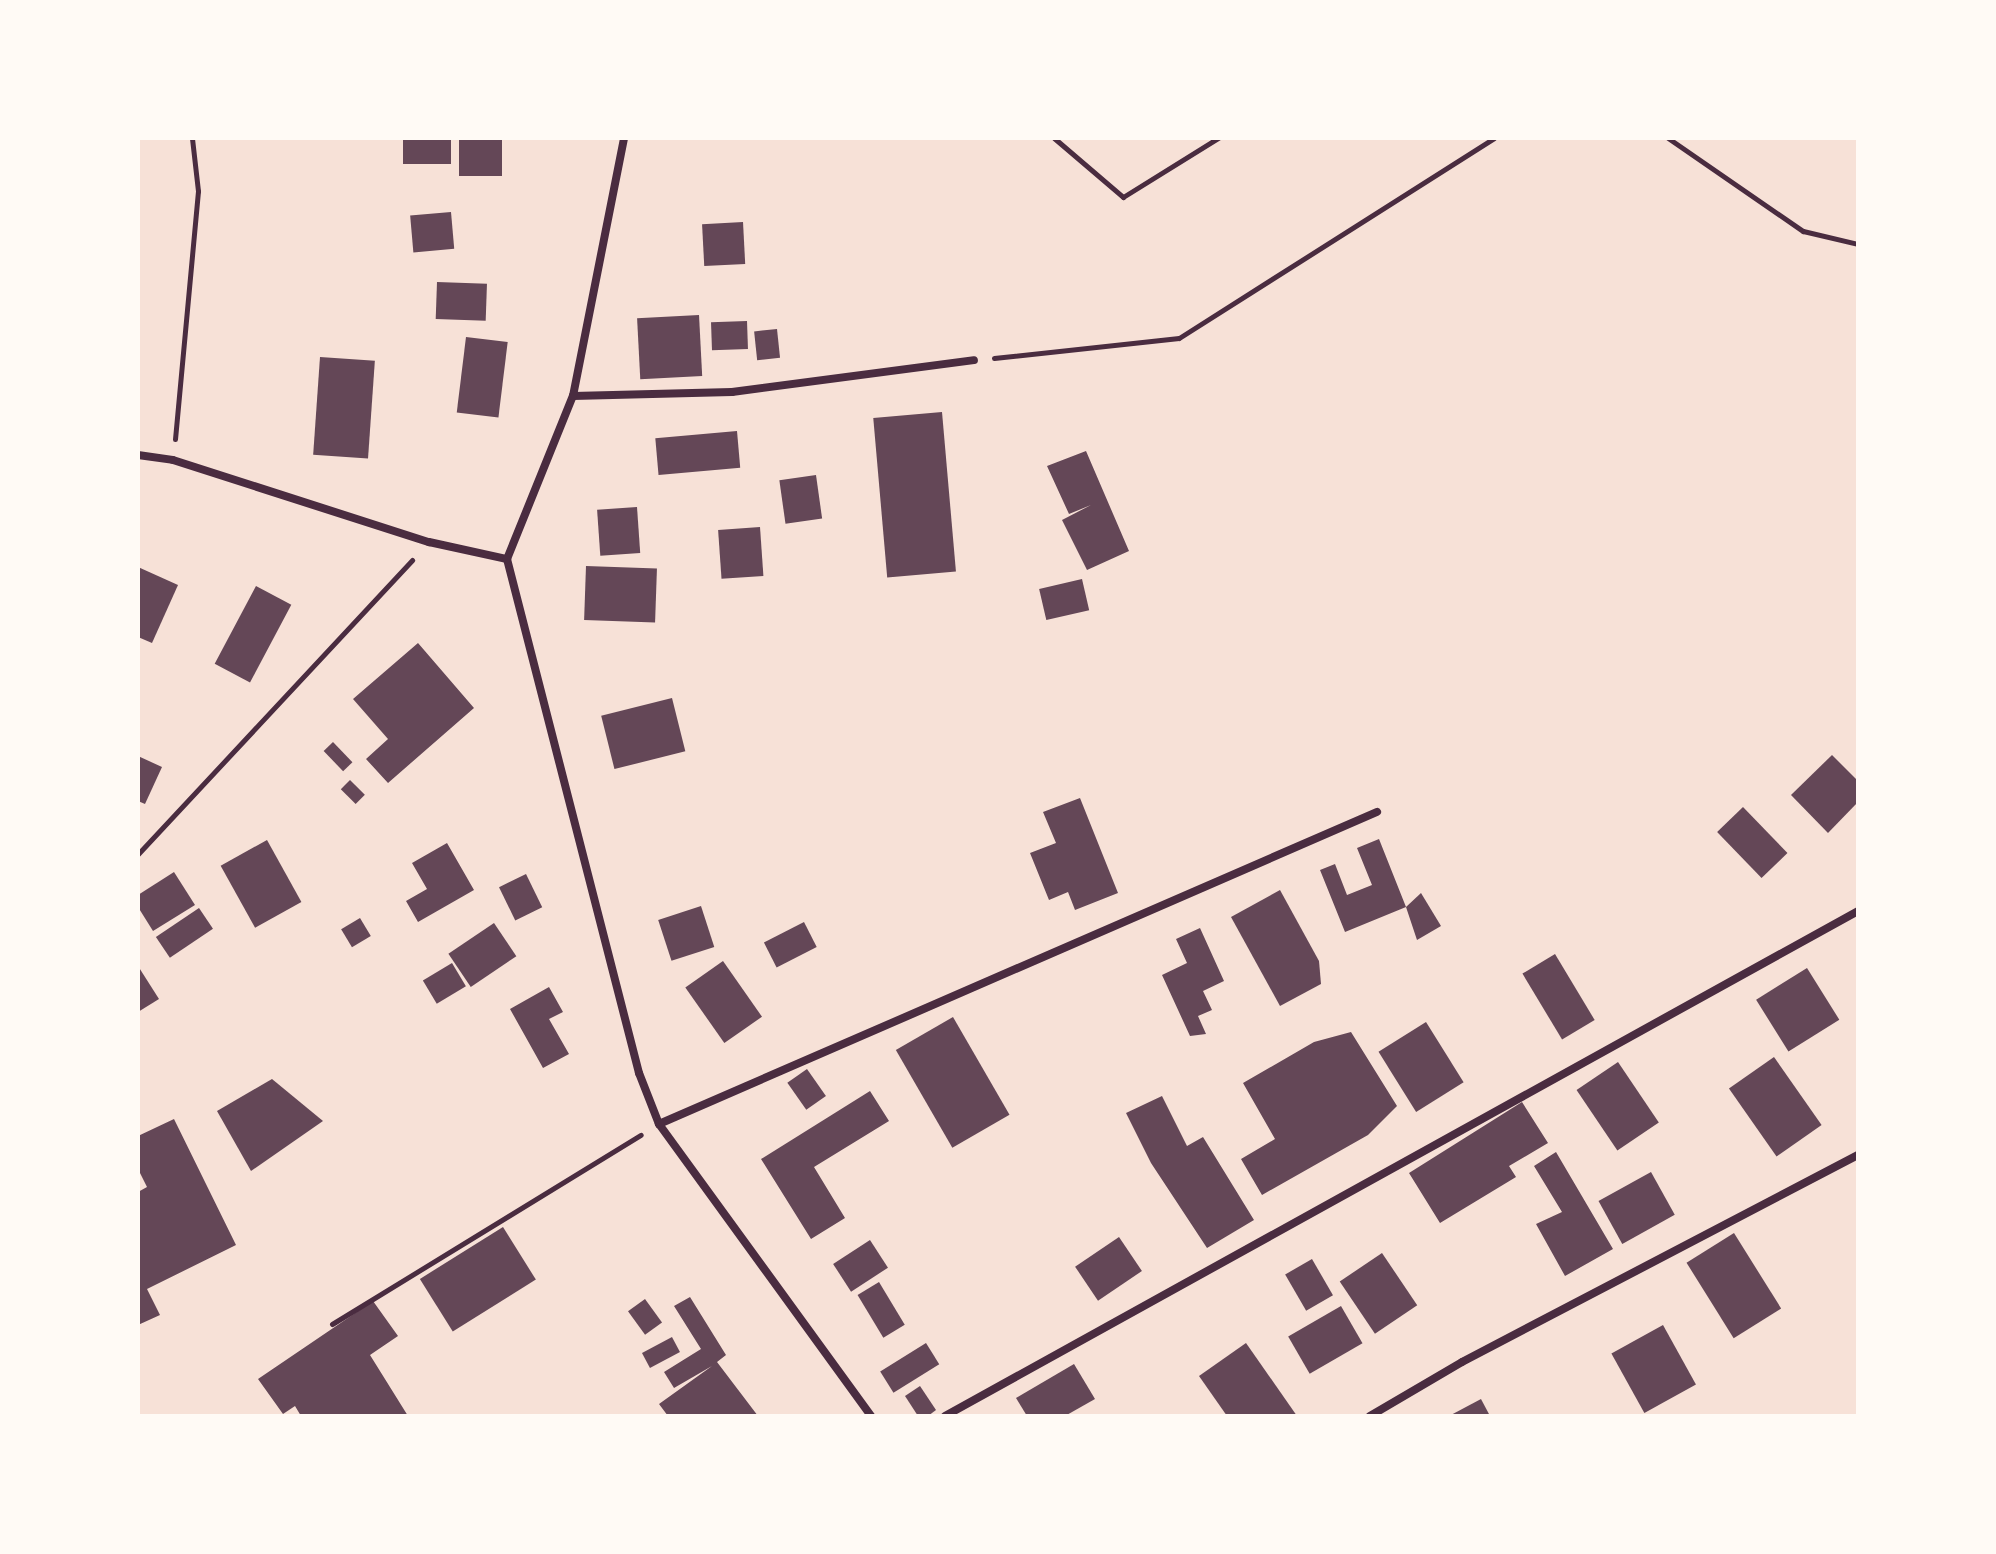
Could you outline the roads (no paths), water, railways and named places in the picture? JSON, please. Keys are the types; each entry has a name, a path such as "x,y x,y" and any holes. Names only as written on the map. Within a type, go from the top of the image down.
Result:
{"street":[{"path":"624,138 573,396 507,559 639,1073 659,1124 871,1416"},
{"path":"573,396 732,392 974,360"},
{"path":"138,455 173,460 429,542 507,559"},
{"path":"659,1124 1377,812"},
{"path":"945,1416 1858,911"},
{"path":"1370,1416 1462,1362 1858,1155"}]}
